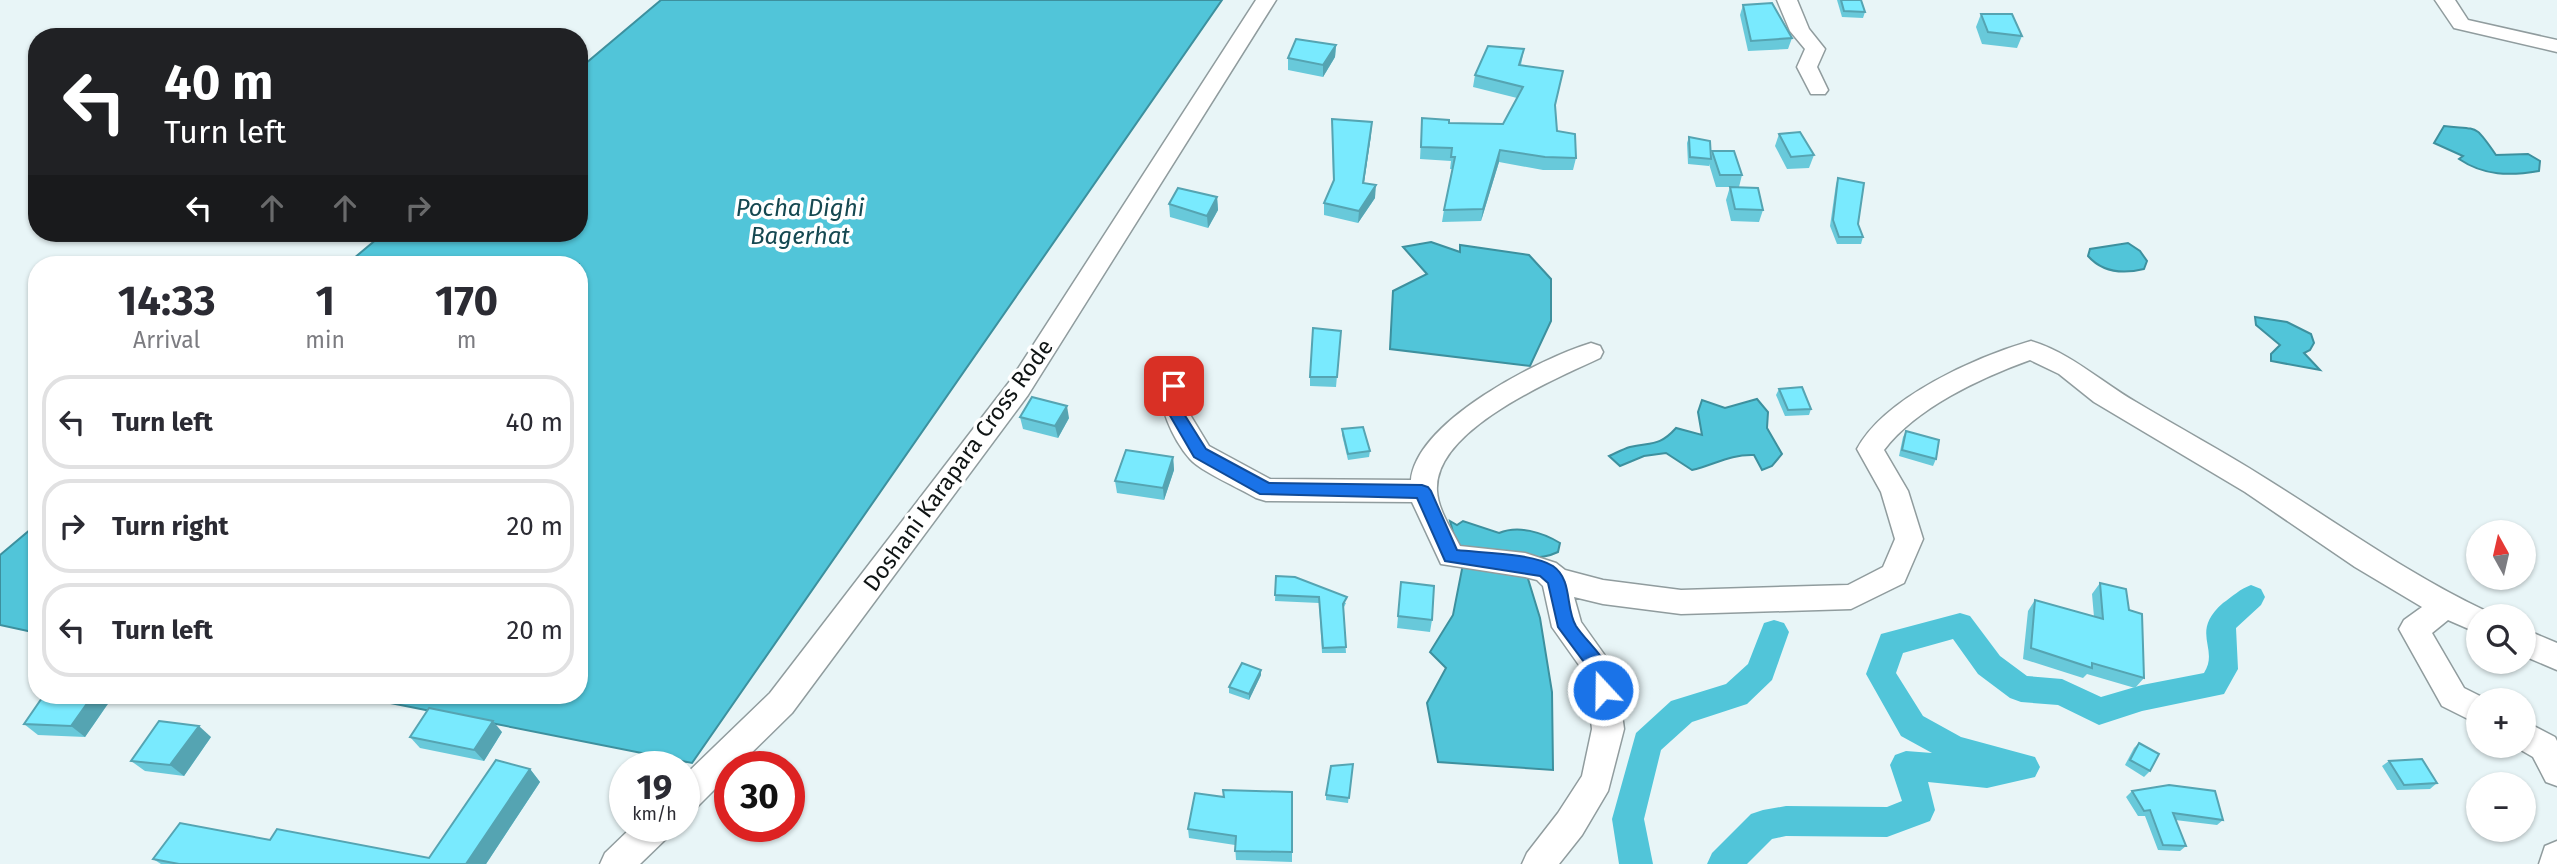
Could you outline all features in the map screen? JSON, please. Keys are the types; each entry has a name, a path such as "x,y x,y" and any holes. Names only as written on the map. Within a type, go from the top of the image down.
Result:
{"street":[{"name":"Doshani Karapara Cross Rode","path":"700,782 780,703 1019,388 1266,0"},
{"path":"1787,0 1800,31 1815,49 1807,67 1818,90"},
{"path":"2445,0 2461,24 2557,46"},
{"path":"1591,352 1491,402 1462,423 1428,460 1422,491 1451,556 1525,565 1546,571 1556,580 1603,592 1681,602 1851,597 1894,575 1909,539 1894,491 1870,449 1890,423 1976,370 2031,350 2067,368 2103,395 2227,467 2365,559 2466,615"},
{"path":"1174,386 1177,414 1200,453 1266,490 1422,491"},
{"path":"1539,864 1570,824 1597,781 1608,729 1601,671 1567,627 1556,580"},
{"path":"2446,606 2414,629 2453,696 2466,703"},
{"path":"2536,647 2557,657"},
{"path":"2536,742 2544,747 2557,772"},
{"path":"617,864 640,842"},
{"path":"2556,864 2557,857"}],"water":[{"name":"Pocha Dighi Bagerhat","path":"661,0 1222,0 700,751 632,751 395,704 588,704 588,256 357,256 373,242 588,242 588,61"},
{"path":"2444,126 2475,130 2496,155 2528,154 2540,161 2539,171 2498,173 2468,165 2459,159 2463,156 2434,143"},
{"path":"1431,242 1460,252 1460,245 1529,255 1551,279 1551,321 1530,366 1390,349 1393,291 1427,274 1403,247"},
{"path":"2128,243 2140,251 2147,261 2144,269 2113,270 2088,256 2090,249"},
{"path":"2255,317 2287,322 2311,334 2314,343 2310,350 2304,353 2320,370 2271,361 2271,354 2280,345 2256,325"},
{"path":"1757,399 1768,412 1767,428 1782,454 1772,466 1762,470 1754,455 1730,458 1692,470 1666,453 1644,456 1620,466 1609,456 1630,447 1660,441 1676,428 1702,435 1698,412 1702,400 1725,408"},
{"path":"1450,521 1457,525 1463,521 1499,533 1522,530 1538,533 1560,543 1558,552 1547,556 1521,558 1457,547"},
{"path":"28,532 28,631 0,625 0,555"},
{"path":"1463,564 1525,569 1540,618 1552,692 1553,770 1438,762 1427,703 1446,668 1430,652 1453,615"}],"building":[{"path":"1841,0 1861,0 1865,12 1844,11"},
{"path":"1772,3 1792,38 1751,41 1743,5"},
{"path":"1981,14 2012,14 2022,36 1988,32"},
{"path":"1296,39 1336,45 1323,65 1288,58"},
{"path":"1488,46 1524,49 1519,65 1563,71 1555,105 1557,131 1575,134 1576,158 1545,157 1500,150 1483,209 1444,210 1455,157 1451,157 1452,148 1421,147 1422,118 1449,120 1449,123 1503,124 1523,87 1475,75"},
{"path":"1332,119 1372,122 1363,183 1376,185 1359,211 1324,203 1334,180"},
{"path":"1800,132 1814,155 1791,157 1779,134"},
{"path":"1689,137 1710,141 1711,159 1690,157"},
{"path":"1712,151 1734,151 1742,175 1720,175"},
{"path":"1838,178 1864,183 1858,224 1863,237 1839,237 1833,220"},
{"path":"1730,187 1758,188 1763,210 1735,209"},
{"path":"1178,188 1217,197 1207,216 1169,204"},
{"path":"1313,328 1341,331 1337,377 1310,377"},
{"path":"1802,387 1811,409 1788,410 1779,389"},
{"path":"1032,397 1067,406 1055,426 1020,417"},
{"path":"1363,427 1370,451 1348,454 1342,429"},
{"path":"1906,431 1939,440 1936,459 1902,450"},
{"path":"1126,450 1173,457 1163,488 1115,481"},
{"path":"1276,576 1295,577 1347,597 1343,604 1346,647 1323,648 1319,597 1275,595"},
{"path":"1401,582 1434,586 1432,620 1398,616"},
{"path":"2100,583 2126,589 2129,610 2142,614 2144,678 2092,663 2092,668 2031,648 2035,600 2103,619"},
{"path":"1242,663 1261,670 1249,694 1229,687"},
{"path":"38,704 87,704 71,726 24,724"},
{"path":"429,708 493,721 474,750 410,737"},
{"path":"159,721 199,726 170,765 131,761"},
{"path":"2139,743 2159,754 2150,771 2130,760"},
{"path":"2422,759 2437,783 2404,785 2389,761"},
{"path":"496,760 530,769 466,864 179,864 153,859 180,823 270,840 277,829 429,858"},
{"path":"1353,764 1349,798 1326,795 1331,766"},
{"path":"2169,785 2215,791 2223,820 2173,813 2186,846 2163,845 2150,810 2144,811 2132,791"},
{"path":"1223,790 1292,792 1292,852 1235,851 1236,836 1188,829 1195,793 1224,797"}],"waterway":[{"path":"1724,864 1763,825 1786,821 1887,822 1919,810 1916,791 1906,765 1987,773 2024,767 1955,750 1912,726 1881,674 1891,643 1960,625 1989,665 2021,689 2062,692 2099,711 2142,698 2213,685 2223,669 2221,623 2251,597"},
{"path":"1636,864 1628,819 1647,743 1682,711 1736,695 1761,671 1774,632"}],"route":[{"path":"1174,386 1177,414 1200,453 1266,490 1361,493 1422,491 1451,556 1525,565 1546,571 1556,580 1567,627 1601,671 1603,690"}]}
